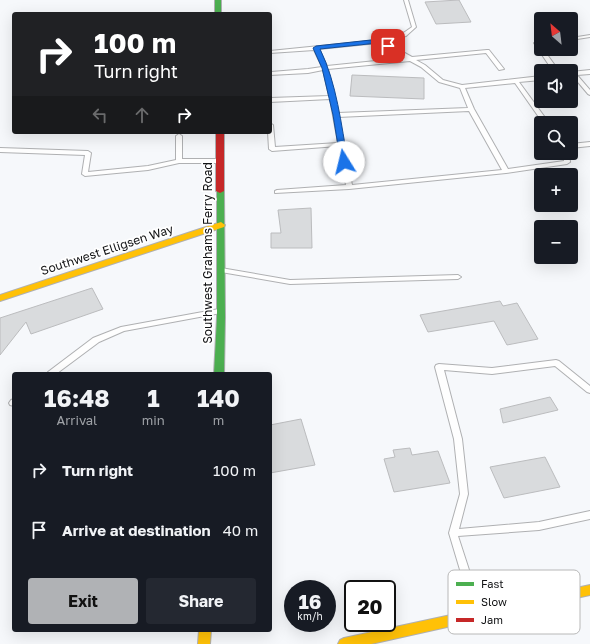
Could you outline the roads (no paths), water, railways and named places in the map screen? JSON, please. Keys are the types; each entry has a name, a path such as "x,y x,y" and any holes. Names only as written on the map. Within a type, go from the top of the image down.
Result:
{"main road":[{"path":"218,0 218,12"},
{"name":"Southwest Grahams Ferry Road","path":"219,372 221,311 220,134"},
{"name":"Southwest Elligsen Way","path":"0,298 221,225"},
{"path":"580,592 590,590"},
{"path":"344,644 448,621"},
{"path":"204,644 205,632"}],"lane":[{"path":"272,52 380,41 404,35 414,27 406,0"},
{"path":"578,38 590,36"},
{"path":"380,41 423,66 441,81 462,87 534,79"},
{"path":"316,48 325,68 332,97 348,187"},
{"path":"272,74 487,51 501,69"},
{"path":"578,73 590,72"},
{"path":"578,80 590,93"},
{"path":"516,81 541,116"},
{"path":"462,87 471,109 506,171"},
{"path":"272,100 332,97"},
{"path":"336,115 471,109"},
{"path":"271,134 272,149 341,144"},
{"path":"179,136 179,161"},
{"path":"578,145 590,144"},
{"path":"0,150 88,153 85,174 148,168 179,161 220,160"},
{"path":"277,192 348,187 506,171 567,162 567,160"},
{"path":"221,270 290,282 458,277"},
{"path":"54,372 96,340 123,329 221,311"},
{"path":"464,570 453,533 464,494 458,439 439,367 492,371 556,363 590,390"},
{"path":"453,533 539,526 590,514"}]}
